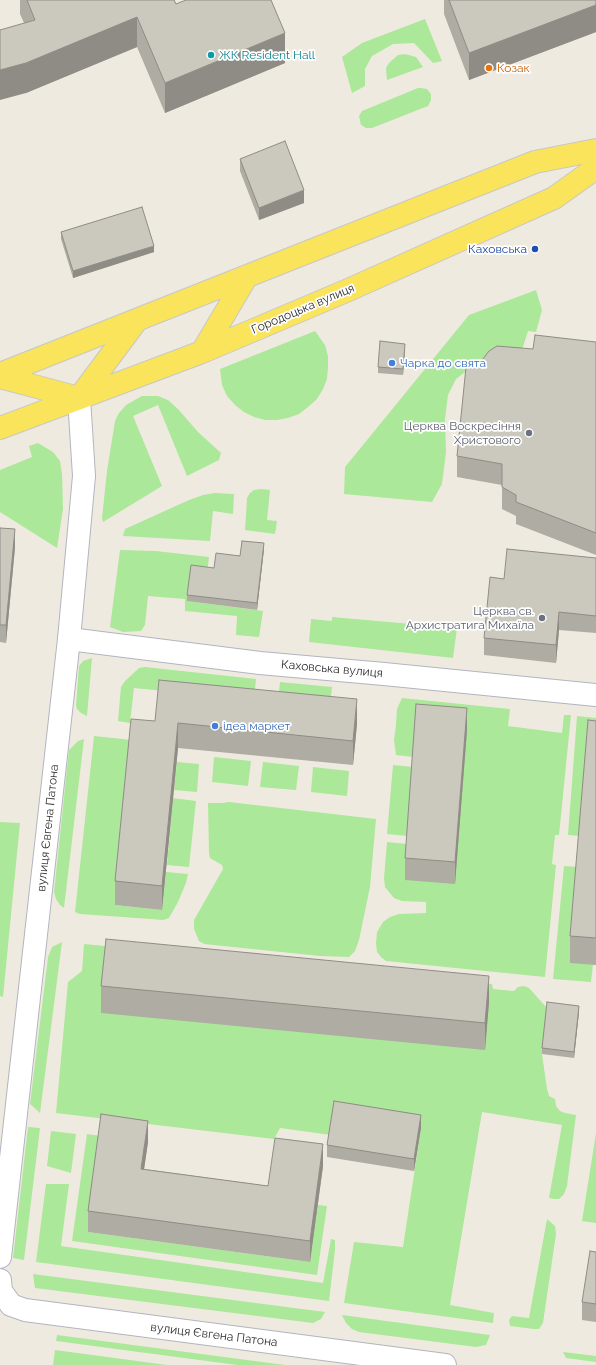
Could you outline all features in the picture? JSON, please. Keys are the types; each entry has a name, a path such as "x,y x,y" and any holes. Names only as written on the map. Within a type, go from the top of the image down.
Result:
{"main road":[{"path":"0,376 535,162 596,150"},
{"name":"Городоцька вулиця","path":"0,428 202,352 346,290 554,198 596,168"},
{"path":"202,352 247,276"},
{"path":"0,376 79,398 137,320"}],"street":[{"name":"вулиця Євгена Патона","path":"0,1257 69,639 84,476 79,398"},
{"name":"Каховська вулиця","path":"69,639 260,663 596,695"},
{"name":"вулиця Євгена Патона","path":"0,1280 1,1291 11,1305 25,1310 446,1365"}],"green space":[{"path":"425,19 442,61 433,63 414,43 393,44 372,56 365,69 365,86 352,93 342,57 362,43"},
{"path":"405,54 416,57 423,67 387,80 386,68 389,63 398,55"},
{"path":"418,88 427,89 431,94 431,100 428,106 372,128 366,128 361,125 359,116 362,111"},
{"path":"536,290 542,310 536,332 528,331 522,350 469,369 456,379 448,395 445,419 446,452 442,484 432,502 344,494 345,467 469,315"},
{"path":"315,331 325,345 328,356 327,379 317,399 299,414 277,420 265,420 244,412 227,396 222,385 220,369"},
{"path":"142,396 158,396 168,400 198,432 221,453 219,460 187,476 158,405 133,416 162,486 103,522 102,518 107,471 115,421 119,413 126,405"},
{"path":"38,443 53,452 60,461 63,509 57,548 0,512 0,470 32,457 29,446"},
{"path":"254,490 270,490 267,520 277,521 275,534 245,530 247,498"},
{"path":"215,493 234,494 233,514 213,511 210,541 123,536 125,529 189,500"},
{"path":"120,550 156,551 209,557 207,574 187,601 263,611 259,637 236,635 237,616 185,611 185,599 148,596 145,625 141,631 123,632 110,627"},
{"path":"332,617 457,628 453,658 309,642 311,619 332,621"},
{"path":"92,658 87,716 77,709 76,705 79,666 83,661"},
{"path":"145,667 256,679 254,700 134,688 130,723 118,721 121,687 125,681 139,668"},
{"path":"280,682 332,687 330,707 278,701"},
{"path":"402,698 510,709 508,726 562,733 564,715 571,715 559,835 555,835 552,864 556,865 545,977 386,961 377,952 377,932 383,922 390,917 399,914 426,913 426,902 402,901 394,898 385,887 384,878 387,842 407,844 414,757 396,755 394,740 397,709"},
{"path":"577,716 596,718 596,747 580,836 568,835"},
{"path":"94,736 132,740 115,905 162,910 166,872 188,874 178,902 169,918 163,920 80,914 75,912"},
{"path":"84,739 64,908 56,899 54,892 69,750 78,741"},
{"path":"214,757 251,761 248,786 212,782"},
{"path":"177,762 199,764 197,792 174,790"},
{"path":"263,762 299,766 296,790 260,787"},
{"path":"393,765 413,767 408,836 387,834"},
{"path":"313,767 349,771 347,796 311,792"},
{"path":"173,798 196,801 189,867 167,865"},
{"path":"229,802 376,819 370,887 359,940 355,951 349,957 320,956 204,944 199,941 194,929 194,920 223,869 222,865 210,858 208,803"},
{"path":"0,822 20,823 3,997 0,996"},
{"path":"564,866 578,867 593,964 591,982 553,979"},
{"path":"62,942 40,1113 30,1104 48,957 52,947"},
{"path":"84,944 492,984 493,989 514,991 518,987 524,986 529,988 547,1008 542,1054 549,1096 555,1099 556,1106 560,1111 576,1115 567,1186 564,1194 559,1199 555,1199 549,1198 562,1125 482,1112 450,1305 494,1313 493,1323 344,1303 354,1242 403,1247 421,1128 331,1135 280,1128 274,1139 56,1113 68,982 82,971"},
{"path":"28,1127 40,1128 24,1260 13,1258"},
{"path":"51,1131 76,1134 71,1173 47,1166"},
{"path":"596,1133 596,1223 582,1221"},
{"path":"87,1134 101,1136 88,1232 310,1262 318,1205 327,1206 317,1275 72,1241"},
{"path":"46,1184 69,1184 61,1246 323,1283 331,1239 335,1240 329,1301 36,1262"},
{"path":"547,1219 555,1226 556,1234 543,1323 539,1329 510,1326 509,1320 512,1316 529,1318"},
{"path":"33,1274 325,1312 321,1319 313,1323 35,1288"},
{"path":"342,1315 490,1335 486,1345 476,1347 359,1332 352,1329 346,1323"},
{"path":"57,1335 285,1365 237,1365 56,1341"},
{"path":"55,1350 167,1365 53,1365"},
{"path":"563,1352 596,1356 596,1362 566,1358"}],"building":[{"path":"27,0 174,0 176,4 186,0 271,0 285,33 165,83 137,17 26,63 0,70 0,30 35,20"},
{"path":"449,0 596,0 596,5 469,53"},
{"path":"285,141 304,190 259,208 240,159"},
{"path":"142,207 154,246 73,271 61,232"},
{"name":"Церква Воскресіння Христового","path":"535,335 596,342 596,533 516,502 516,495 502,487 502,464 457,456 466,367 476,368 489,351 497,346 533,349"},
{"path":"380,341 405,344 403,369 378,367"},
{"path":"0,528 15,529 6,625 0,625"},
{"path":"242,541 264,543 257,603 187,595 191,565 214,568 216,553 240,556"},
{"name":"Церква св. Архистратига Михаїла","path":"507,549 596,558 596,616 559,612 556,645 484,638 490,577 504,579"},
{"path":"159,680 357,699 353,741 178,723 162,886 115,881 131,719 155,721"},
{"path":"416,704 467,708 455,862 405,858"},
{"path":"588,720 596,721 596,938 570,936"},
{"path":"106,939 489,976 485,1023 101,986"},
{"path":"547,1002 579,1006 574,1052 542,1048"},
{"path":"334,1101 421,1115 414,1159 327,1145"},
{"path":"101,1114 148,1121 141,1169 268,1186 275,1138 323,1144 310,1241 88,1211"},
{"path":"590,1251 596,1252 596,1304 582,1302"}],"place":[{"name":"ЖК Resident Hall","path":"211,55"},
{"name":"Козак","path":"489,68"},
{"name":"Каховська","path":"535,249"},
{"name":"Чарка до свята","path":"392,363"},
{"name":"Церква Воскресіння Христового","path":"529,433"},
{"name":"Церква св. Архистратига Михаїла","path":"542,618"},
{"name":"ідеа маркет","path":"215,726"}]}
